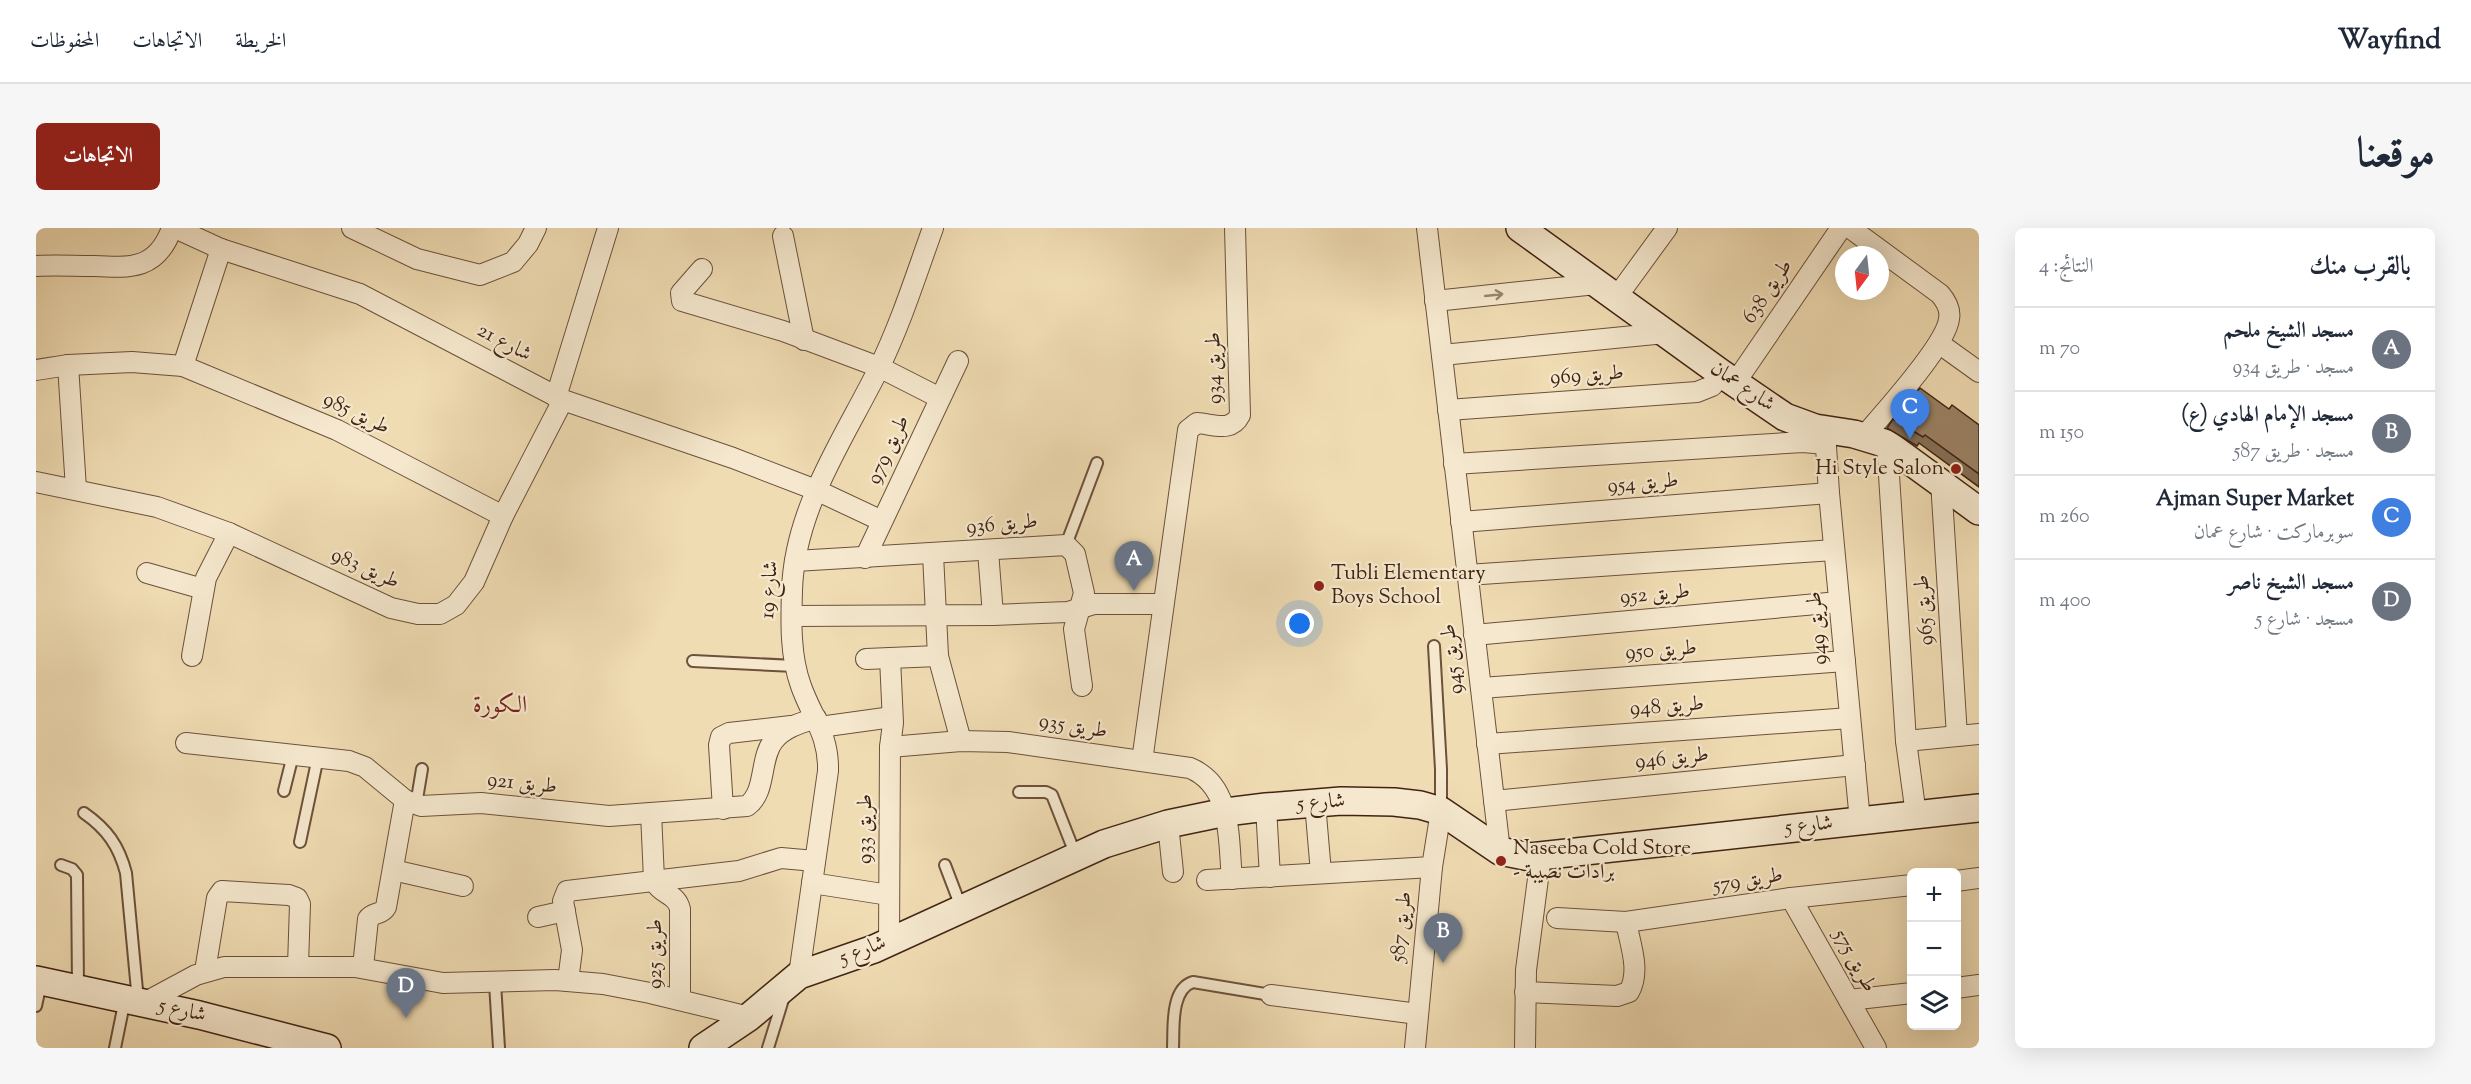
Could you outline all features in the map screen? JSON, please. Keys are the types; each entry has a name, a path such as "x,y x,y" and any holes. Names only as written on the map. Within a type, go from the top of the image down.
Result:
{"street":[{"name":"شارع 21","path":"174,228 220,249 360,294 559,398 733,458 816,490 882,521"},
{"path":"36,266 126,267 141,265 164,247 174,228"},
{"path":"352,228 417,259 480,275 513,262 528,244 536,228"},
{"name":"طريق 983","path":"36,482 157,507 229,533 391,608 418,614 440,614 456,605 474,582 559,398 608,228"},
{"name":"شارع 19","path":"794,978 812,884 829,756 795,666 792,616 795,561 803,526 816,490 879,368 933,228"},
{"name":"طريق 934","path":"1142,761 1188,430 1197,423 1228,426 1238,420 1241,410 1235,228"},
{"name":"طريق 945","path":"1427,228 1500,851"},
{"name":"شارع عمان","path":"1520,228 1785,417 1826,437 1876,440 1941,481 1979,511"},
{"path":"1435,301 1606,291 1667,228"},
{"name":"طريق 638","path":"1729,379 1841,228"},
{"path":"1850,228 1940,294 1945,300 1950,318 1940,344 1876,440 1906,741 1916,815"},
{"path":"783,236 804,340"},
{"path":"183,366 220,249"},
{"path":"702,269 681,293 682,301 804,340 879,368 940,398"},
{"path":"1442,355 1665,333"},
{"path":"1940,344 1979,372"},
{"name":"طريق 985","path":"36,370 132,362 183,366 337,430 503,516"},
{"name":"طريق 979","path":"865,558 958,362"},
{"path":"68,366 76,489"},
{"name":"طريق 969","path":"1448,410 1697,392 1729,379"},
{"path":"1454,464 1803,442 1826,437"},
{"name":"طريق 949","path":"1826,437 1834,550 1860,821"},
{"name":"طريق 965","path":"1941,481 1956,736"},
{"name":"طريق 954","path":"1461,522 1829,493"},
{"path":"192,656 203,589 214,561 229,533"},
{"name":"طريق 936","path":"795,561 1066,546 1075,554 1083,593 1074,629 1082,686"},
{"path":"1467,575 1834,550"},
{"path":"988,551 993,615"},
{"path":"933,554 938,656 961,741"},
{"path":"147,573 203,589"},
{"name":"طريق 952","path":"1474,635 1839,602"},
{"path":"792,616 993,615 1068,612 1094,604 1163,603"},
{"path":"866,659 938,656"},
{"name":"طريق 933","path":"889,941 892,717 890,658"},
{"name":"طريق 950","path":"1481,688 1845,661"},
{"path":"818,722 892,717"},
{"name":"طريق 948","path":"1487,744 1850,718"},
{"name":"طريق 921","path":"411,802 481,803 587,815 742,808 754,799 773,742 794,726 818,722"},
{"path":"723,809 719,745 721,737 729,733 794,726"},
{"path":"1906,741 1979,734"},
{"name":"طريق 935","path":"890,747 961,741 1023,743 1190,768 1200,772 1210,781 1226,812"},
{"path":"186,743 358,763 411,802 393,870 386,909 368,919 363,967"},
{"name":"طريق 946","path":"1494,801 1855,765"},
{"name":"شارع 5","path":"703,1048 749,1017 794,978 812,969 858,955 1076,856 1137,832 1226,812 1315,803 1385,801 1420,805 1441,811 1500,851 1520,857 1979,808"},
{"path":"1315,803 1321,873"},
{"path":"1266,807 1270,877"},
{"name":"طريق 587","path":"1415,1048 1432,867 1441,811"},
{"path":"1226,812 1232,879"},
{"path":"651,813 654,879"},
{"path":"1168,824 1173,872"},
{"path":"1525,1048 1525,992 1541,856"},
{"path":"568,981 572,950 563,897 570,889 739,871 781,858 815,861"},
{"path":"1207,880 1432,867"},
{"path":"393,870 463,886"},
{"path":"1961,880 1979,878"},
{"name":"طريق 925","path":"654,879 658,888 677,899 680,909 680,1000"},
{"path":"812,884 889,895"},
{"name":"طريق 579","path":"1557,918 1626,922 1791,898 1907,885"},
{"path":"205,971 218,893 226,890 289,895 297,898 300,904 298,966"},
{"name":"طريق 575","path":"1791,898 1876,1048"},
{"path":"538,917 566,911"},
{"path":"1525,992 1617,996 1629,992 1635,982 1635,970 1626,922"},
{"path":"136,1001 205,971 234,966 363,967 427,982 458,984 568,981 627,988 749,1017"},
{"path":"1961,988 1979,986"},
{"name":"شارع 5","path":"38,989 78,989 327,1048"},
{"path":"1849,1000 1907,993"},
{"path":"1271,995 1418,1014"}],"lane":[{"path":"1066,546 1097,463"},
{"path":"1434,646 1442,769 1441,811"},
{"path":"693,661 795,666"},
{"path":"284,791 293,755"},
{"path":"300,842 318,758"},
{"path":"411,802 422,769"},
{"path":"1019,792 1046,792 1052,795 1076,856"},
{"path":"84,813 100,824 112,838 121,855 126,873 136,1001 115,1048"},
{"path":"61,865 72,868 76,875 78,989"},
{"path":"945,865 961,908"},
{"path":"768,1048 794,978"},
{"path":"495,982 499,1048"},
{"path":"1173,1048 1176,1009 1181,989 1186,984 1193,982 1271,995"}],"building":[{"path":"1920,388 1949,409 1952,405 1979,425 1979,474 1925,435 1923,437 1893,419"}],"place":[{"name":"Ajman Super Market","path":"1910,439"},
{"name":"Hi Style Salon","path":"1956,469"},
{"name":"Tubli Elementary Boys School","path":"1319,586"},
{"name":"مسجد الشيخ ملحم","path":"1134,591"},
{"name":"Naseeba Cold Store - برادات نصيبة","path":"1501,861"},
{"name":"مسجد الإمام الهادي (ع)","path":"1443,963"},
{"name":"مسجد الشيخ ناصر","path":"406,1018"}],"district":[{"name":"الكورة","path":"500,706"}]}
